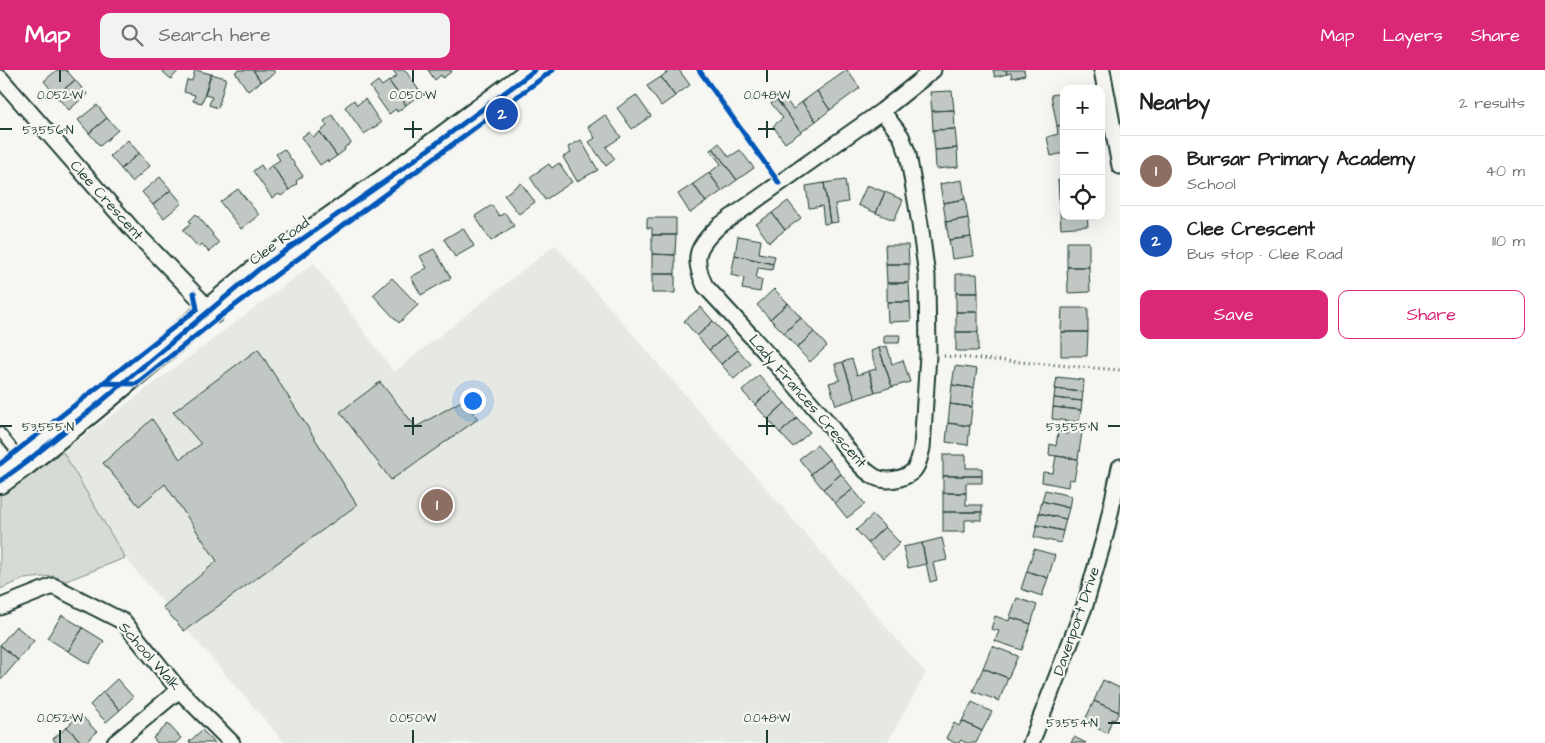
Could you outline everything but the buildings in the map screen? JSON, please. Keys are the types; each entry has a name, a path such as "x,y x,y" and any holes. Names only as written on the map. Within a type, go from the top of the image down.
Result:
{"main road":[{"name":"Clee Road","path":"0,481 214,314 258,270 402,169 536,70"}],"street":[{"name":"Lady Frances Crescent","path":"882,111 901,136 908,154 927,276 928,355 922,448 918,462 914,470 904,477 885,480 875,477 854,457 818,411 705,286 697,265 701,246 706,238 719,226 882,111 933,70"},
{"path":"1102,70 1120,166"},
{"name":"Clee Crescent","path":"0,78 132,230 214,314"},
{"name":"Davenport Drive","path":"1031,743 1085,605 1106,532 1120,467"},
{"name":"School Walk","path":"0,607 53,586 124,622 178,690 232,743"},
{"path":"115,743 178,690"}],"lane":[{"path":"0,432 25,463"}],"path":[{"path":"928,355 1120,370"}],"shaded area":[{"path":"555,245 926,673 887,743 285,743 125,558 63,452 314,263 394,372"},
{"path":"63,452 125,558 66,581 53,576 24,579 0,589 0,495"}],"cycle path":[{"path":"0,481 91,410 258,270 394,175 535,70"},
{"path":"102,383 136,384 218,318 553,70"},
{"path":"699,70 779,183"},
{"path":"0,464 197,309 194,293"}],"place":[{"name":"Clee Crescent","path":"502,114"},
{"name":"Bursar Primary Academy","path":"437,505"}]}
